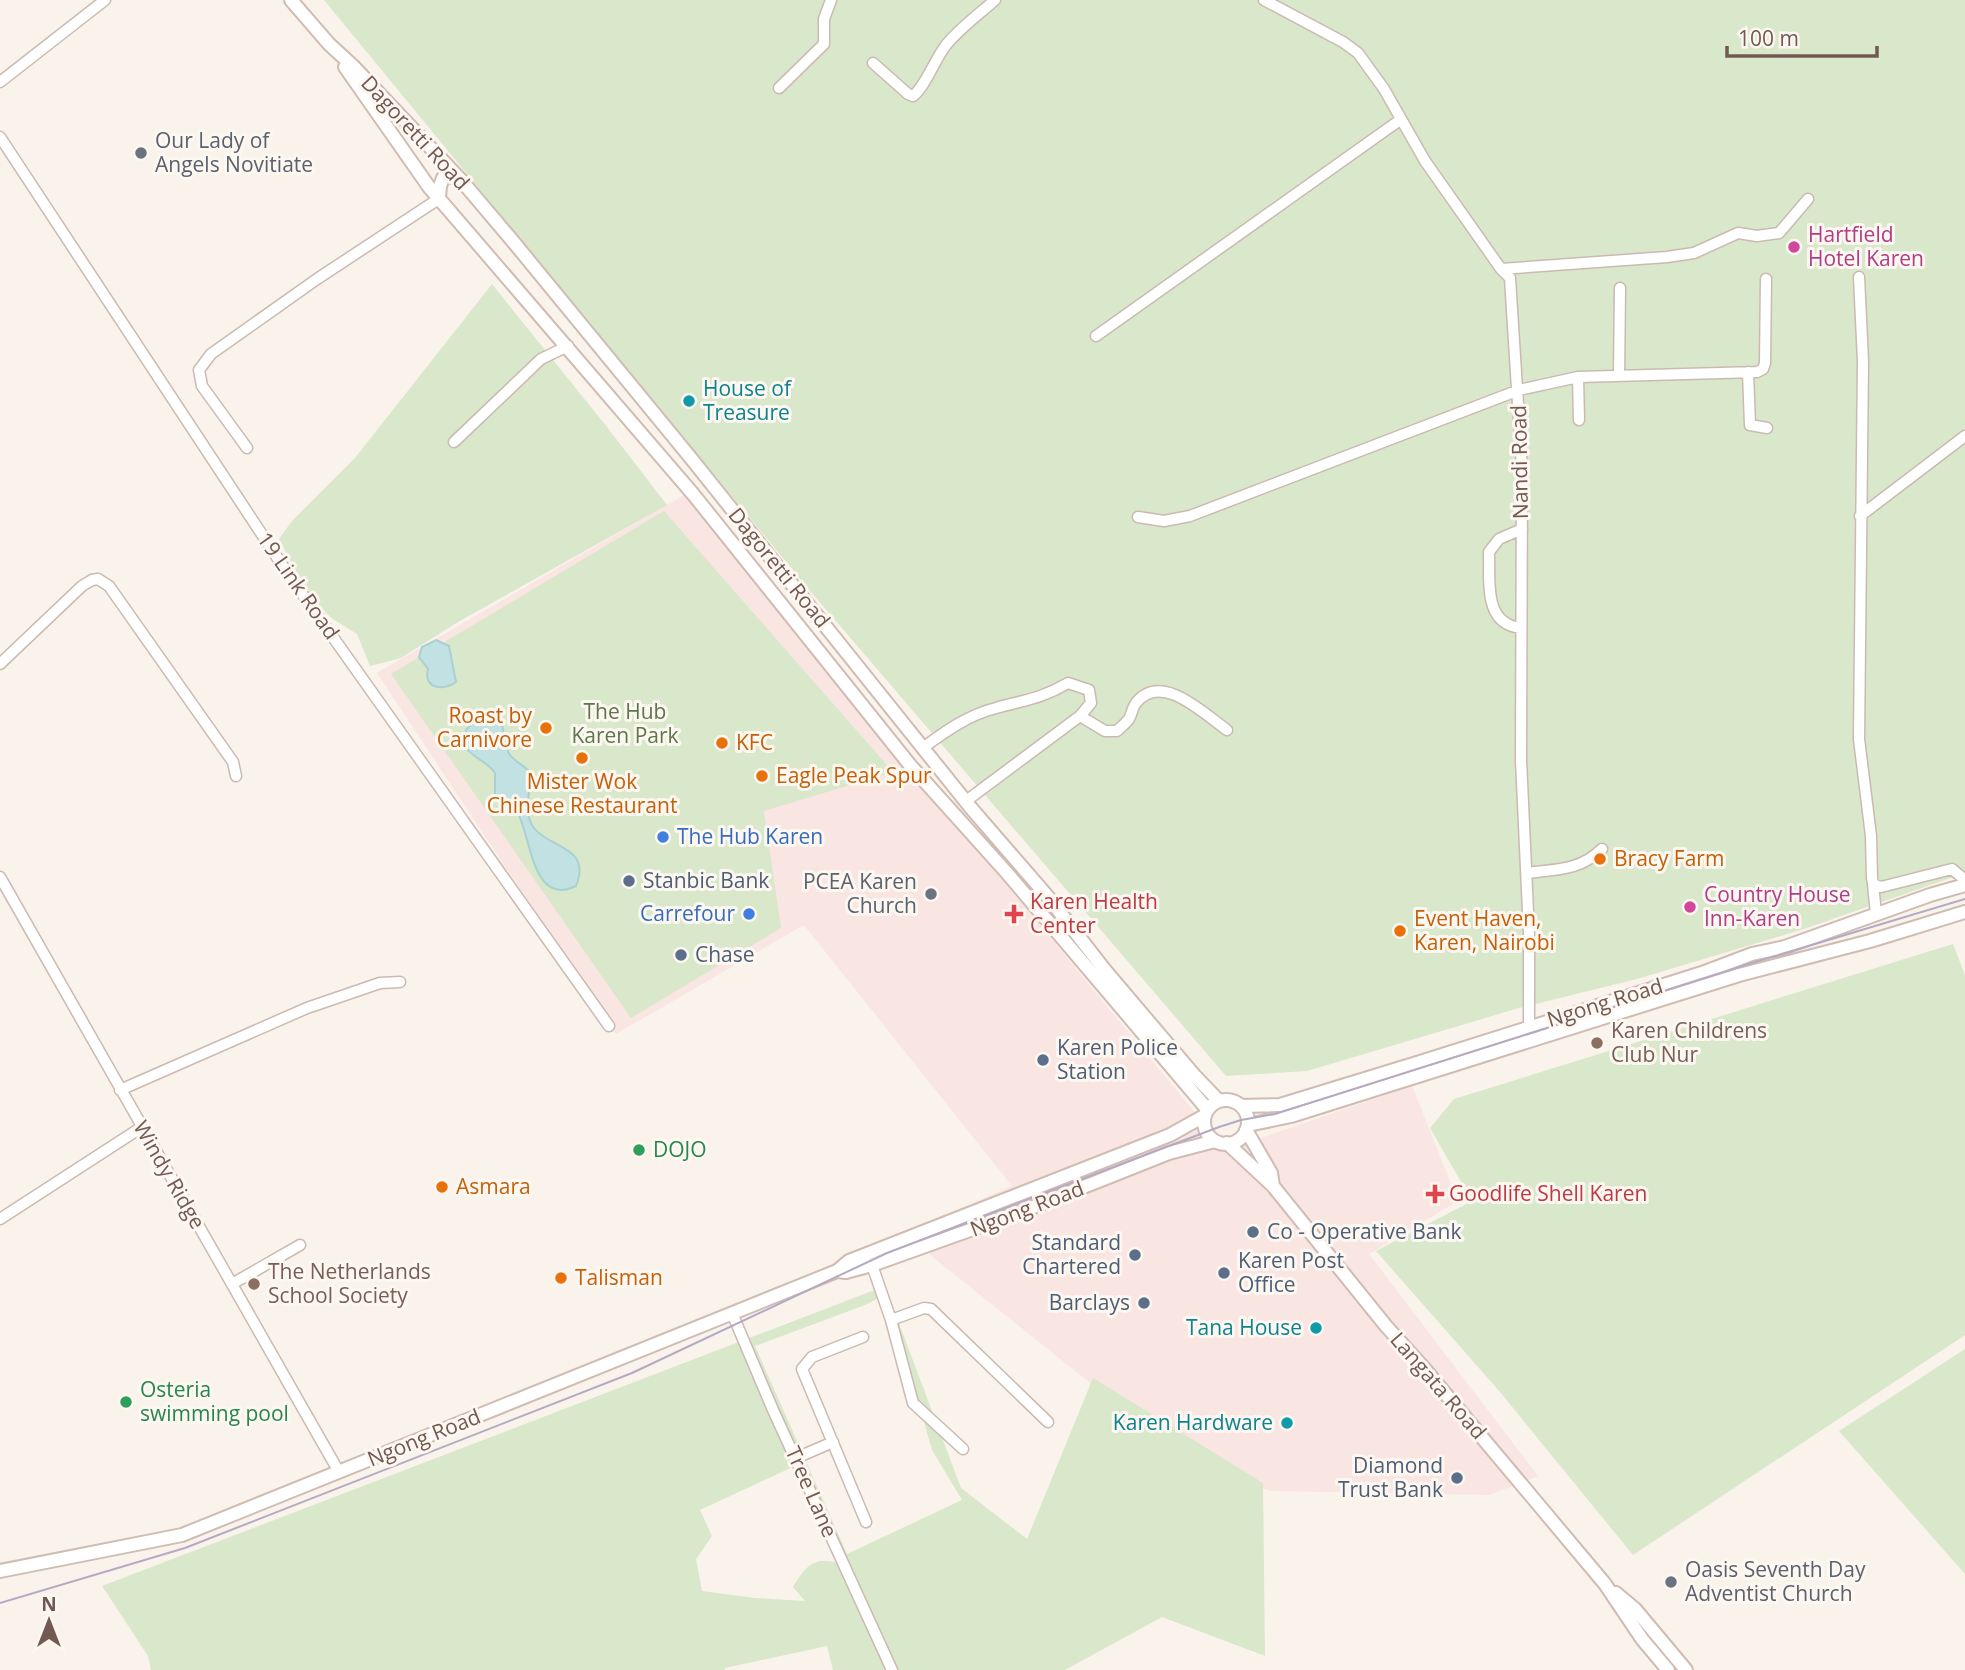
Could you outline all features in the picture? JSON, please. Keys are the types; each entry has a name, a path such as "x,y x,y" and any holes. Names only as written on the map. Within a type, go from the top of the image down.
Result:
{"main road":[{"name":"Dagoretti Road","path":"291,0 329,44 429,187 693,494 910,765 1007,873 1206,1113"},
{"name":"Dagoretti Road","path":"329,44 461,180 688,454 966,802 1048,897 1113,979 1219,1101"},
{"path":"440,198 443,178 450,176 461,180"},
{"name":"Ngong Road","path":"1241,1107 1280,1105 1702,974 1752,954 1785,947 1965,883"},
{"name":"Ngong Road","path":"1247,1128 1789,961 1870,941 1965,912"},
{"path":"1219,1101 1233,1101 1247,1116 1247,1128 1271,1173 1273,1186 1205,1130 1206,1113 1219,1101"},
{"name":"Ngong Road","path":"0,1571 182,1535 837,1271 849,1261 1170,1135 1206,1113"},
{"path":"1221,1142 1236,1140 1247,1128"},
{"name":"Ngong Road","path":"837,1271 846,1272 872,1265 971,1230 1169,1153 1221,1142"},
{"name":"Langata Road","path":"1273,1186 1386,1326 1605,1584 1642,1639 1668,1670"},
{"path":"965,1217 971,1230"},
{"name":"Langata Road","path":"1605,1584 1635,1609 1686,1670"}],"street":[{"path":"0,82 105,0"},
{"path":"779,88 824,44 824,19 831,0"},
{"path":"873,63 909,96 913,96 923,85 935,60 947,45 995,0"},
{"name":"Nandi Road","path":"1264,0 1352,47 1384,89 1425,161 1510,278 1519,390 1521,760 1530,933 1529,1027"},
{"path":"1096,336 1401,120"},
{"name":"19 Link Road","path":"0,137 286,571 609,1026"},
{"path":"247,448 202,386 200,370 211,354 317,279 440,198"},
{"path":"1501,269 1641,260 1694,253 1738,233 1757,236 1779,233 1808,199"},
{"path":"1859,276 1863,361 1859,739 1871,835 1877,914"},
{"path":"1138,517 1164,521 1190,516 1519,390 1578,377 1748,372 1763,369 1766,363 1766,279"},
{"path":"1619,376 1620,288"},
{"path":"454,442 541,359 568,346"},
{"path":"1748,372 1750,425 1766,428"},
{"path":"1578,377 1579,420"},
{"path":"1860,516 1965,436"},
{"path":"1521,529 1499,539 1489,552 1492,610 1497,618 1510,627 1521,628"},
{"path":"0,664 82,586 98,579 109,586 233,762 236,776"},
{"path":"924,747 958,723 995,708 1047,696 1068,683 1089,690 1091,703 1080,716 966,802"},
{"path":"1080,716 1105,731 1117,731 1129,719 1135,704 1150,691 1161,690 1173,693 1227,730"},
{"path":"1527,873 1574,867 1591,859 1602,849"},
{"path":"1873,884 1889,886 1952,869 1965,883"},
{"name":"Windy Ridge","path":"0,877 339,1472"},
{"path":"120,1090 307,1008 380,983 400,982"},
{"path":"0,1219 142,1127"},
{"path":"232,1284 300,1245"},
{"path":"872,1265 891,1320 913,1403 963,1449"},
{"path":"891,1320 924,1308 930,1309 1048,1422"},
{"name":"Tree Lane","path":"732,1314 892,1670"},
{"path":"863,1337 812,1357 802,1369 866,1522"},
{"path":"796,1458 833,1442"}],"shaded area":[{"path":"684,495 1226,1150 1412,1086 1458,1201 1369,1254 1538,1476 1489,1495 1270,1491 1255,1485 1099,1390 929,1254 913,1229 1012,1186 804,925 616,1034 377,673"}],"green space":[{"path":"324,0 1965,0 1965,873 1804,929 1637,979 1519,1008 1307,1071 1226,1076 805,585"},
{"path":"492,284 667,505 458,622 401,658 370,666 357,634 333,619 310,598 279,539 292,521 355,458"},
{"name":"The Hub Karen Park","path":"664,511 893,772 764,811 781,928 631,1018 391,674"},
{"path":"1953,944 1965,975 1965,1335 1633,1555 1500,1392 1376,1251 1472,1201 1430,1128 1454,1099"},
{"path":"885,1286 961,1488 1027,1539 1093,1378 1263,1483 1265,1656 1162,1617 1065,1670 833,1670 827,1646 725,1670 151,1670 148,1656 102,1586","holes":["884,1295 904,1351 932,1450 962,1500 847,1554 755,1346 865,1305","795,1466 847,1565 820,1561 809,1566 793,1587 805,1601 702,1591 696,1559 712,1536 700,1510"]},
{"path":"1965,1349 1965,1574 1839,1431"}],"water":[{"path":"436,640 449,646 456,682 445,687 431,684 427,675 428,669 419,657 422,647"},
{"path":"481,712 497,716 503,727 510,755 531,774 528,809 530,822 541,835 574,856 579,873 576,886 561,890 550,887 541,878 517,812 495,797 495,773 467,749 466,730"}],"tram line":[{"path":"0,1603 185,1548 632,1373 887,1253 1219,1127 1275,1114 1755,962 1965,899"}],"place":[{"name":"Our Lady of Angels Novitiate","path":"141,153"},
{"name":"Hartfield Hotel Karen","path":"1794,247"},
{"name":"House of Treasure","path":"689,401"},
{"name":"Roast by Carnivore","path":"546,728"},
{"name":"KFC","path":"722,743"},
{"name":"Mister Wok Chinese Restaurant","path":"582,758"},
{"name":"Eagle Peak Spur","path":"762,776"},
{"name":"The Hub Karen","path":"663,837"},
{"name":"Bracy Farm","path":"1600,859"},
{"name":"Stanbic Bank","path":"629,881"},
{"name":"PCEA Karen Church","path":"931,894"},
{"name":"Country House Inn-Karen","path":"1690,907"},
{"name":"Carrefour","path":"749,914"},
{"name":"Karen Health Center","path":"1014,914"},
{"name":"Event Haven, Karen, Nairobi","path":"1400,931"},
{"name":"Chase","path":"681,955"},
{"name":"Karen Childrens Club Nur","path":"1597,1043"},
{"name":"Karen Police Station","path":"1043,1060"},
{"name":"DOJO","path":"639,1150"},
{"name":"Asmara","path":"442,1187"},
{"name":"Goodlife Shell Karen","path":"1435,1194"},
{"name":"Co - Operative Bank","path":"1253,1232"},
{"name":"Standard Chartered","path":"1135,1255"},
{"name":"Karen Post Office","path":"1224,1273"},
{"name":"Talisman","path":"561,1278"},
{"name":"The Netherlands School Society","path":"254,1284"},
{"name":"Barclays","path":"1144,1303"},
{"name":"Tana House","path":"1316,1328"},
{"name":"Osteria swimming pool","path":"126,1402"},
{"name":"Karen Hardware","path":"1287,1423"},
{"name":"Diamond Trust Bank","path":"1457,1478"},
{"name":"Oasis Seventh Day Adventist Church","path":"1671,1582"}]}
